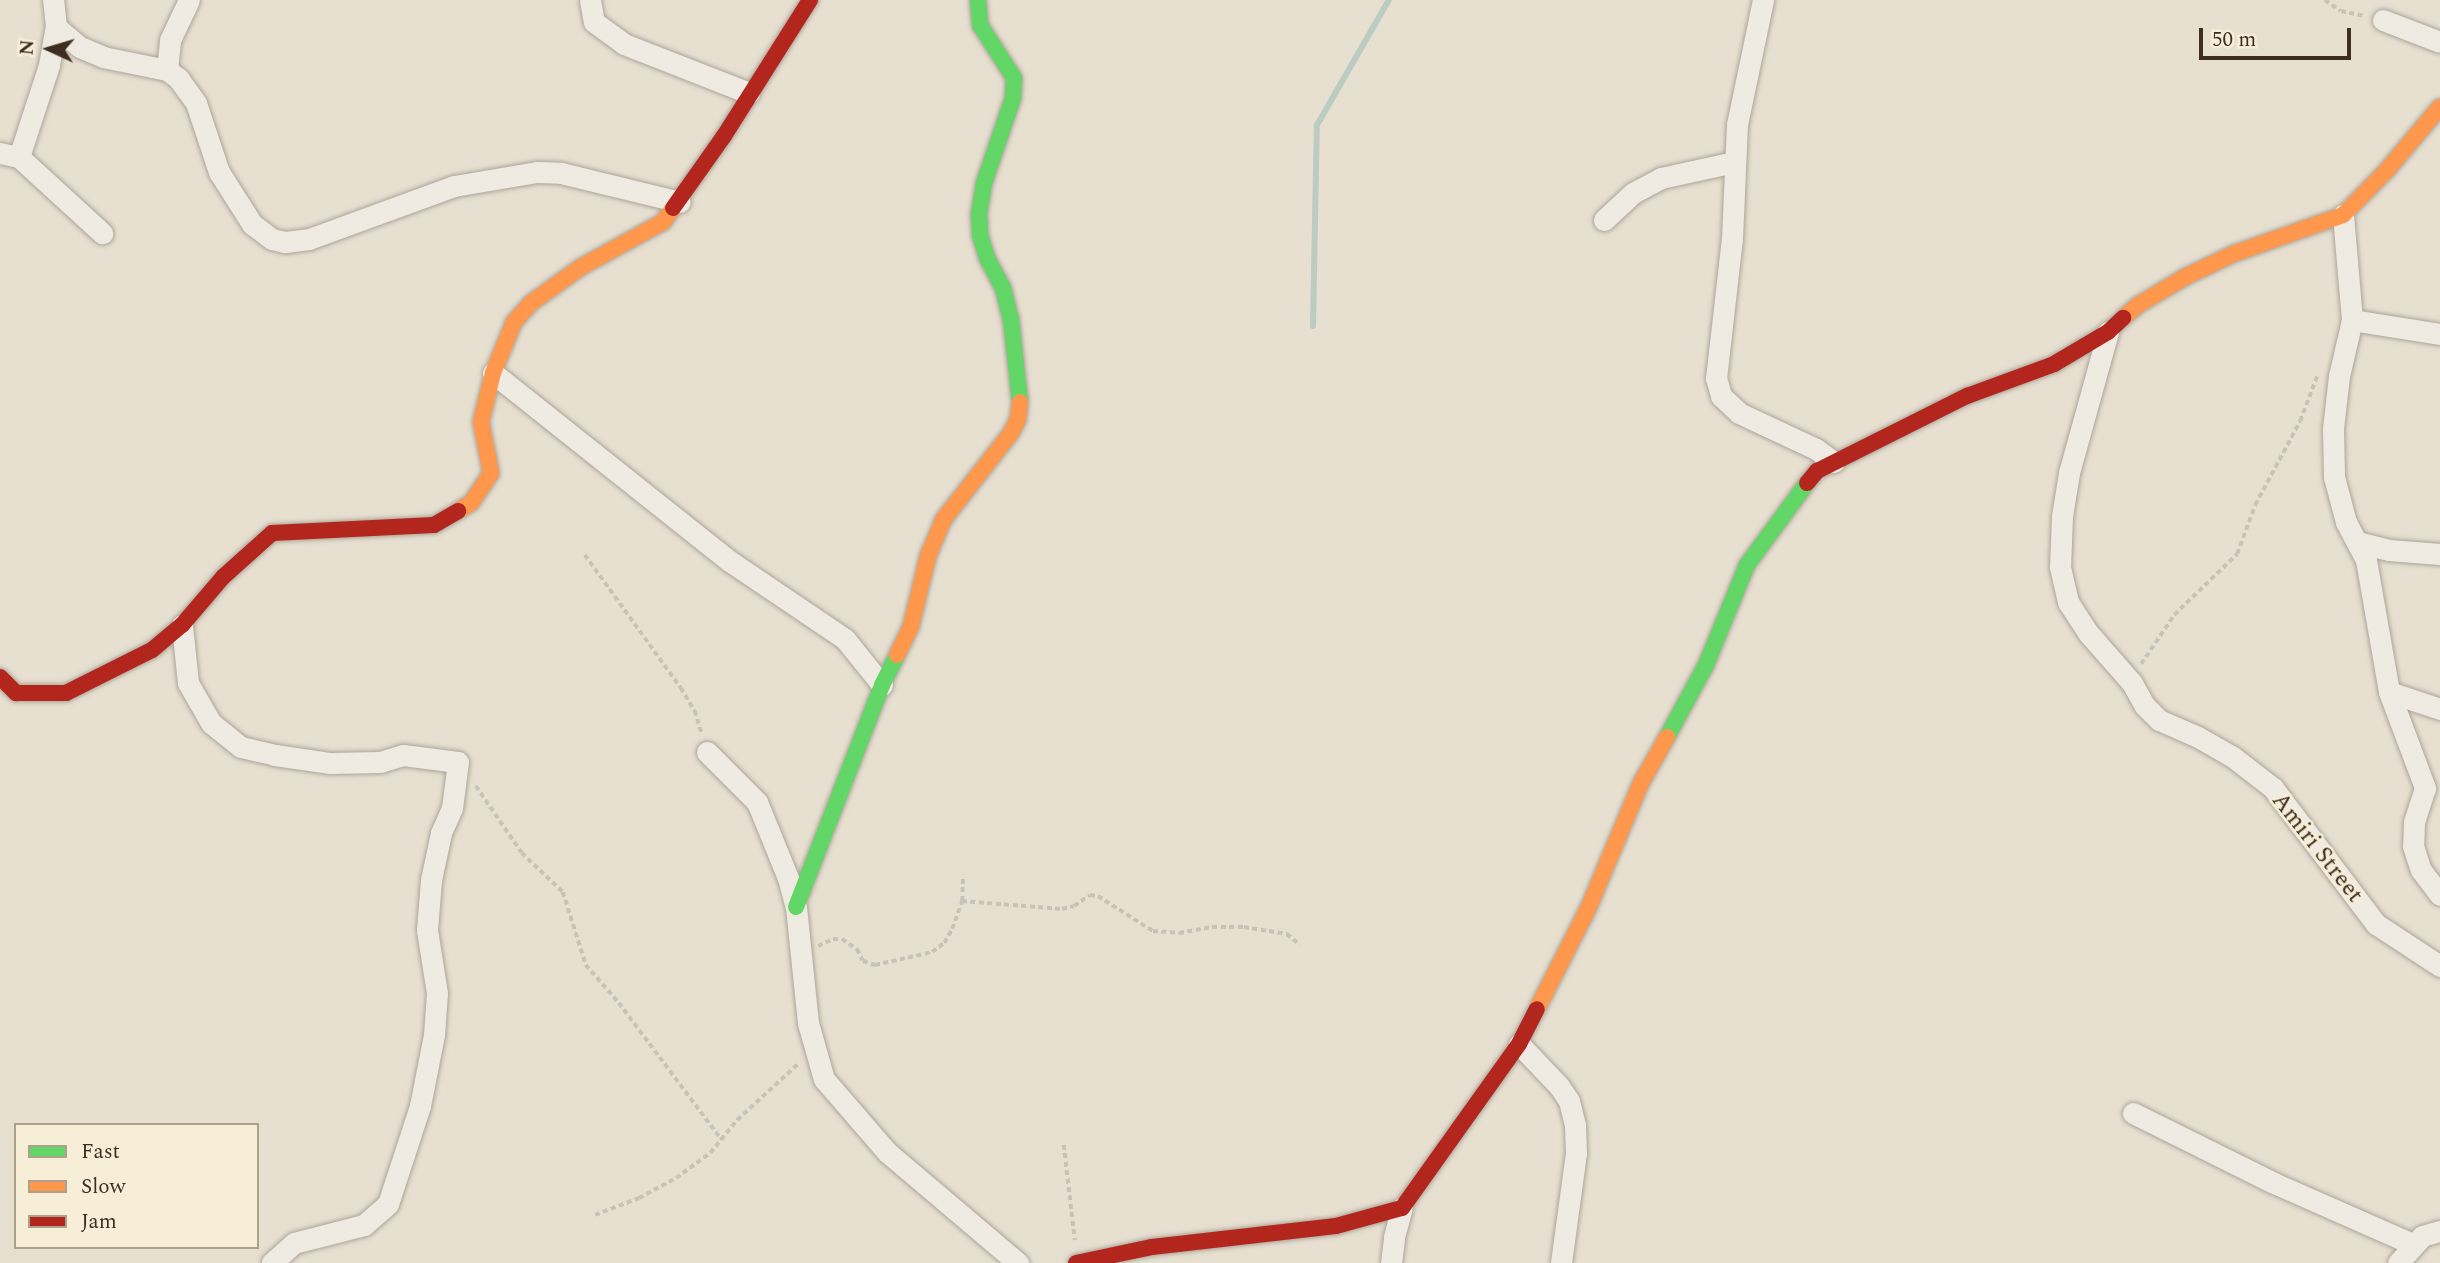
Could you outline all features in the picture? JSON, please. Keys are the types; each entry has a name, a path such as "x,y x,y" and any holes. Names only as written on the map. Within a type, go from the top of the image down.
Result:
{"street":[{"path":"53,0 56,27 42,91 7,158 102,233"},
{"path":"167,70 170,40 189,0"},
{"path":"590,0 594,22 624,44 749,93"},
{"path":"0,677 16,694 66,693 152,650 182,625 223,577 272,533 434,525 471,503 491,473 481,422 493,373 514,322 531,303 581,267 663,222 680,202 810,0"},
{"path":"796,907 882,685 911,626 928,556 943,520 1011,433 1018,419 1021,394 1011,319 1003,288 987,258 980,235 979,213 984,183 1013,98 1014,78 980,25 978,0"},
{"path":"1763,0 1737,124 1732,238 1716,378 1721,396 1739,413 1816,449 1834,462"},
{"path":"2383,20 2440,42"},
{"path":"56,27 80,47 103,57 167,70 178,78 196,103 219,172 252,224 272,239 285,242 309,239 454,186 537,172 561,173 680,202"},
{"path":"1391,1263 1394,1237 1402,1208 1519,1044 1588,909 1641,783 1706,665 1747,565 1787,507 1817,471 1967,396 2054,364 2108,332 2138,305 2185,277 2233,254 2343,215 2387,170 2440,107"},
{"path":"1604,220 1633,193 1661,178 1734,162"},
{"path":"2343,215 2352,320 2339,376 2333,429 2334,477 2346,522 2366,560 2389,692 2425,788 2414,822 2413,845 2421,870 2440,895"},
{"path":"2352,320 2440,334"},
{"name":"Amiri Street","path":"2108,332 2069,473 2062,516 2060,567 2068,602 2089,634 2129,679 2145,706 2159,720 2198,737 2233,757 2273,789 2376,924 2440,966"},
{"path":"493,373 727,559 845,639 882,685"},
{"path":"2357,542 2389,550 2440,554"},
{"path":"182,625 188,683 211,723 241,747 330,763 380,762 403,755 458,762 452,808 442,833 431,880 427,930 437,993 434,1035 420,1106 388,1204 364,1225 294,1243 272,1263"},
{"path":"2389,692 2440,709"},
{"path":"707,752 757,802 777,847 796,907 808,1023 824,1079 839,1100 887,1152 1018,1263"},
{"path":"1519,1044 1559,1086 1569,1101 1574,1125 1576,1153 1561,1263"},
{"path":"2133,1113 2274,1183 2412,1244"},
{"path":"1076,1263 1152,1247 1281,1230 1336,1226 1402,1208"},
{"path":"2398,1263 2412,1244 2422,1236 2440,1231"}],"path":[{"path":"2325,0 2341,12 2383,20"},
{"path":"2129,679 2174,615 2237,554 2255,505 2301,421 2317,376 2325,367"},
{"path":"585,555 681,688 695,711 707,752"},
{"path":"458,762 522,853 563,892 586,965 619,1003 722,1140"},
{"path":"801,955 833,939 842,939 851,944 869,965 932,952 944,943 962,901 963,875"},
{"path":"962,901 1062,909 1074,906 1090,895 1098,896 1153,931 1179,933 1212,927 1244,927 1287,934 1300,945"},
{"path":"594,1215 639,1198 676,1178 710,1153 753,1105 814,1048"},
{"path":"1064,1145 1076,1263"}],"waterway":[{"path":"1313,326 1317,125 1389,0"}],"traffic: fast":[{"path":"978,0 980,25 1014,78 1013,98 984,183 979,213 980,235 987,258 1003,288 1011,319 1020,402"},
{"path":"1667,737 1706,665 1747,565 1807,483"},
{"path":"796,907 882,685 897,655"}],"traffic: slow":[{"path":"2123,318 2138,305 2185,277 2233,254 2343,215 2387,170 2440,107"},
{"path":"458,511 471,503 491,473 481,422 493,373 514,322 531,303 581,267 663,222 673,208"},
{"path":"897,655 911,626 928,556 943,520 1011,433 1018,419 1020,402"},
{"path":"1537,1009 1588,909 1641,783 1667,737"}],"traffic: jam":[{"path":"673,208 724,136 810,0"},
{"path":"1807,483 1817,471 1967,396 2054,364 2108,332 2123,318"},
{"path":"0,677 16,693 66,693 152,650 182,625 223,577 272,533 434,525 458,511"},
{"path":"1076,1263 1152,1247 1336,1226 1402,1208 1519,1044 1537,1009"}]}
